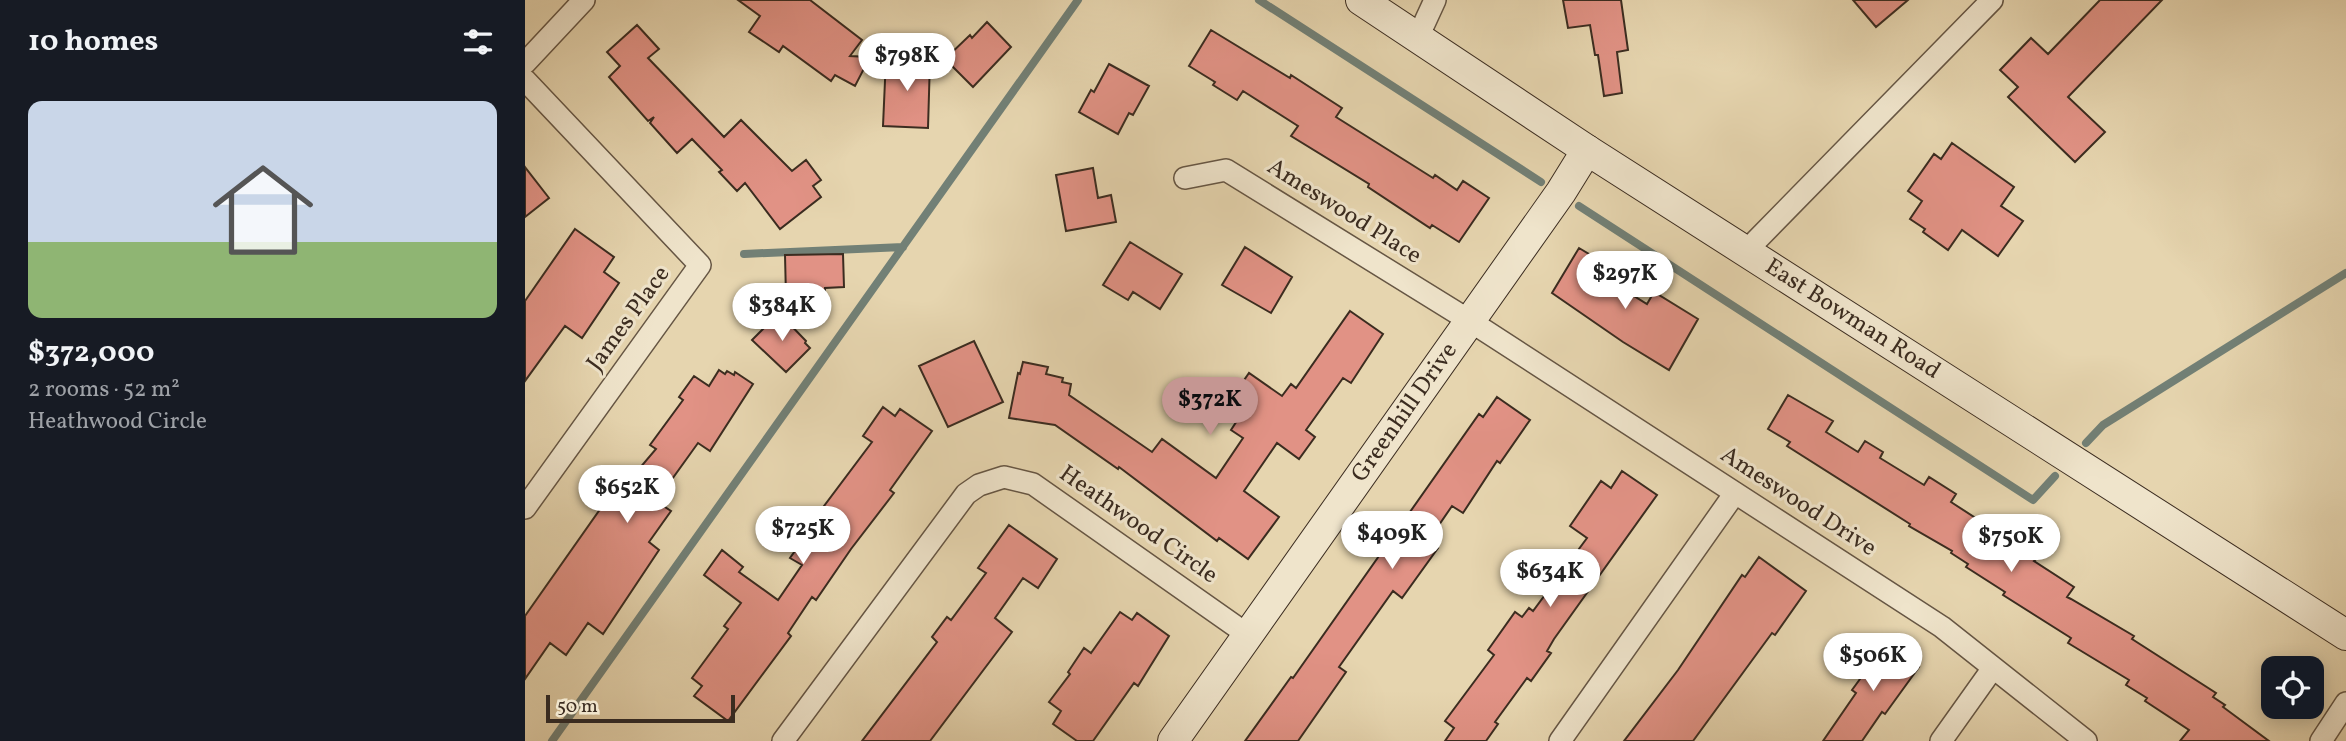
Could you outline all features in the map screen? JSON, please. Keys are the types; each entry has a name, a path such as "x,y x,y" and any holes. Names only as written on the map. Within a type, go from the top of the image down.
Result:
{"street":[{"path":"525,63 584,0"},
{"name":"East Bowman Road","path":"1361,0 1587,150 2346,635"},
{"path":"1418,37 1435,0"},
{"path":"1747,250 1992,0"},
{"name":"James Place","path":"525,80 700,265 525,508"},
{"name":"Greenhill Drive","path":"1173,741 1561,192 1587,150"},
{"name":"Ameswood Place","path":"1185,178 1226,170 1470,321"},
{"name":"Ameswood Drive","path":"1470,321 1942,627 2087,741"},
{"name":"Heathwood Circle","path":"783,741 959,502 979,485 1004,477 1033,484 1248,635"},
{"path":"1560,741 1735,493"},
{"path":"1941,741 1993,668"},
{"path":"2321,741 2346,703"}],"building":[{"path":"738,0 810,0 862,40 850,56 870,57 855,86 835,75 831,81 783,46 779,52 749,32 760,16"},
{"path":"1563,0 1621,0 1628,50 1617,52 1622,93 1604,96 1590,25 1568,28"},
{"path":"1853,0 1908,0 1876,27"},
{"path":"2100,0 2162,0 2068,97 2105,132 2075,162 2008,97 2018,87 2000,70 2031,38 2048,54"},
{"path":"987,22 1011,47 973,87 945,59"},
{"path":"637,25 659,49 648,58 724,137 741,120 792,171 806,160 821,180 813,186 821,197 780,229 745,183 737,191 719,172 722,170 692,139 677,153 650,123 654,117 648,121 609,77 620,66 607,52"},
{"path":"1211,30 1290,78 1291,75 1342,108 1336,117 1433,178 1435,175 1457,190 1463,181 1489,198 1459,242 1432,225 1430,228 1368,187 1369,184 1291,136 1298,126 1243,91 1237,100 1189,66"},
{"path":"886,58 930,60 928,128 883,126"},
{"path":"1109,64 1149,86 1133,115 1129,113 1118,134 1079,112 1091,90 1094,92"},
{"path":"1952,143 2014,187 2001,206 2023,221 1998,256 1962,230 1948,250 1910,219 1922,201 1908,191 1934,154 1941,159"},
{"path":"525,167 549,198 525,217"},
{"path":"1093,168 1098,198 1111,195 1116,222 1066,231 1056,175"},
{"path":"575,229 614,257 604,272 619,283 582,338 565,326 525,381 525,301"},
{"path":"1130,242 1182,274 1160,309 1133,292 1128,300 1103,285"},
{"path":"1245,247 1292,277 1271,313 1222,285"},
{"path":"1579,248 1604,263 1597,273 1647,304 1654,292 1698,319 1669,370 1552,293"},
{"path":"843,254 844,287 825,288 825,296 786,297 785,255"},
{"path":"1350,311 1383,334 1351,383 1343,378 1306,430 1315,437 1299,459 1277,443 1244,491 1279,517 1248,559 1219,538 1217,541 1119,467 1118,469 1055,425 1009,418 1018,373 1020,374 1023,362 1048,367 1046,374 1063,378 1062,382 1071,384 1069,395 1152,452 1162,439 1216,478 1243,438 1231,430 1242,413 1224,401 1236,384 1240,386 1249,373 1282,396 1291,384 1296,388"},
{"path":"779,313 810,348 786,372 752,340"},
{"path":"974,341 1003,402 948,427 919,366"},
{"path":"719,370 725,374 727,371 734,375 735,372 753,384 710,451 698,443 665,489 667,491 659,503 671,511 649,542 659,550 603,634 588,623 566,655 550,643 525,679 525,616 622,478 628,482 656,449 650,445 683,400 679,397 694,376 709,386"},
{"path":"1788,395 1833,421 1826,432 1858,452 1865,441 1883,452 1880,458 1924,485 1929,477 1956,494 1951,502 2037,558 2034,561 2074,587 2067,597 2134,636 2132,639 2216,693 2213,697 2225,705 2223,707 2269,741 2180,741 2189,730 2145,701 2147,698 2126,685 2129,680 2068,643 2071,638 2003,595 2005,592 1966,567 1968,564 1951,553 1952,551 1787,446 1790,442 1768,429"},
{"path":"1497,397 1530,420 1500,463 1497,461 1463,513 1452,506 1428,541 1438,548 1402,598 1393,591 1339,667 1346,672 1298,741 1245,741 1291,677 1293,678 1479,414 1483,417"},
{"path":"883,407 895,416 900,409 932,431 890,490 894,493 816,600 812,597 788,633 791,636 728,721 694,696 702,686 692,678 728,629 724,626 741,603 704,575 722,550 743,567 739,572 778,600 802,565 790,558 820,516 818,514 872,442 863,436"},
{"path":"1622,471 1657,495 1554,639 1547,651 1551,653 1531,681 1527,678 1495,722 1498,724 1486,741 1445,741 1454,728 1445,721 1494,655 1488,650 1515,612 1522,617 1529,608 1533,611 1587,538 1570,526 1601,481 1611,488"},
{"path":"1009,525 1057,559 1038,588 1023,578 995,618 1012,632 930,741 862,741 937,642 932,637 947,617 951,620 986,573 978,568"},
{"path":"1759,557 1806,591 1775,635 1772,633 1693,741 1624,741 1678,670 1742,575 1745,577"},
{"path":"1120,612 1132,620 1137,613 1169,636 1138,686 1134,683 1093,741 1077,741 1053,724 1061,711 1049,702 1070,674 1068,672 1084,648 1091,653"},
{"path":"1885,643 1919,667 1862,741 1823,741 1856,693 1852,690 1860,679 1850,672 1863,654 1872,660"}],"waterway":[{"path":"552,741 1078,0"},
{"path":"1259,0 1541,182"},
{"path":"1579,206 2033,500 2055,476"},
{"path":"744,254 903,247"},
{"path":"2086,443 2103,425 2346,273"}]}
